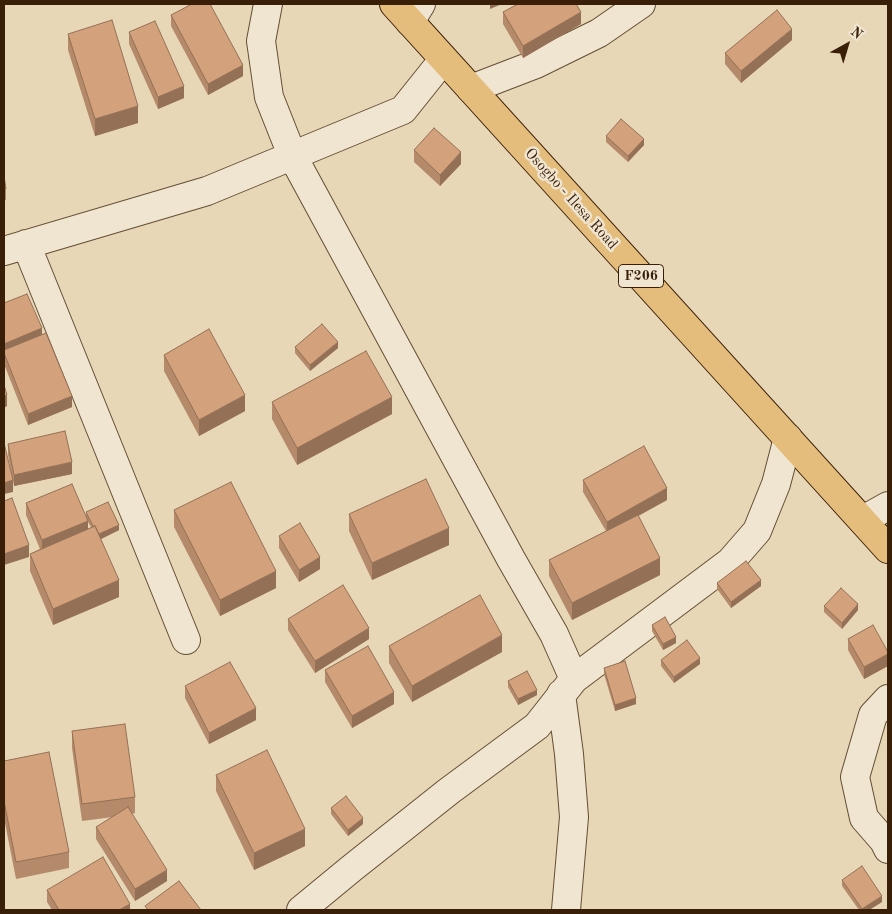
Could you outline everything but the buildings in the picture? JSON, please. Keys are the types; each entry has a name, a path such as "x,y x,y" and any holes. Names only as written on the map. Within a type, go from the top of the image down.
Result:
{"main road":[{"name":"Osogbo - Ilesa Road","path":"408,10 443,60 863,520 888,550"}],"street":[{"path":"268,4 261,41 269,97 292,155 511,559 554,634 568,686 569,754 574,817 566,910"},
{"path":"471,89 536,64 599,33 641,4"},
{"path":"186,640 15,248 207,191 403,110 443,60"},
{"path":"301,910 434,803 537,726 568,686 730,562 757,531 776,484 788,438"},
{"path":"863,520 888,506"},
{"path":"888,699 873,715 855,777 864,818 884,841 888,849"}]}
